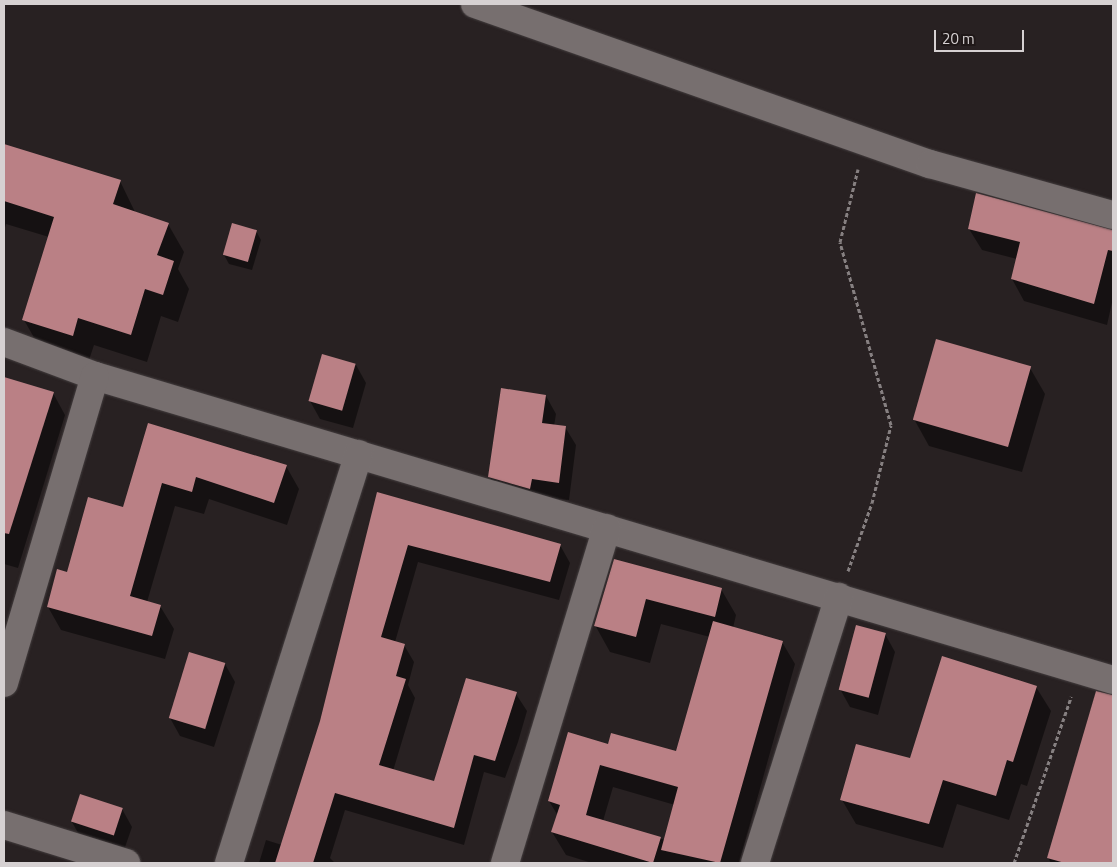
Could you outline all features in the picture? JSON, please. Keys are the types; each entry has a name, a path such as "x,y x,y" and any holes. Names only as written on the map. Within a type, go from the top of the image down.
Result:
{"street":[{"path":"475,4 865,141 1113,215"},
{"path":"4,342 95,376 1113,680"},
{"path":"4,683 95,376"},
{"path":"229,863 359,454"},
{"path":"505,863 607,528"},
{"path":"755,863 839,597"},
{"path":"4,825 126,863"}],"path":[{"path":"839,597 872,503 891,425 840,242 865,141"},
{"path":"1014,863 1080,670"}],"building":[{"path":"4,144 121,180 113,204 169,223 157,255 174,261 163,295 145,289 131,335 78,318 73,336 22,320 54,217 4,201"},
{"path":"976,193 1113,230 1113,251 1108,250 1094,304 1011,279 1020,242 968,229"},
{"path":"232,223 257,230 248,262 223,255"},
{"path":"936,339 1031,366 1008,447 913,420"},
{"path":"322,354 356,364 342,411 308,401"},
{"path":"4,377 54,392 9,534 4,533"},
{"path":"501,388 546,395 542,423 566,426 559,483 532,479 530,489 488,477"},
{"path":"148,423 287,465 274,503 196,477 192,492 162,483 130,596 161,605 152,636 47,607 57,569 67,572 88,497 123,507"},
{"path":"377,492 561,544 550,582 408,545 381,637 405,644 396,676 406,679 379,765 434,781 466,678 517,692 495,761 474,755 454,828 335,793 313,863 275,863 320,721"},
{"path":"614,559 722,588 715,617 646,599 636,637 594,626"},
{"path":"713,621 783,641 720,863 661,850 678,787 600,765 586,815 661,837 653,863 551,832 560,805 548,801 568,732 608,744 611,733 676,751"},
{"path":"856,625 886,633 869,698 839,690"},
{"path":"189,652 225,663 205,729 169,718"},
{"path":"942,656 1037,686 1013,762 1007,760 996,796 943,780 929,824 840,800 856,744 910,758"},
{"path":"1096,691 1113,695 1113,863 1065,863 1047,858"},
{"path":"80,794 123,808 114,835 71,822"}]}
